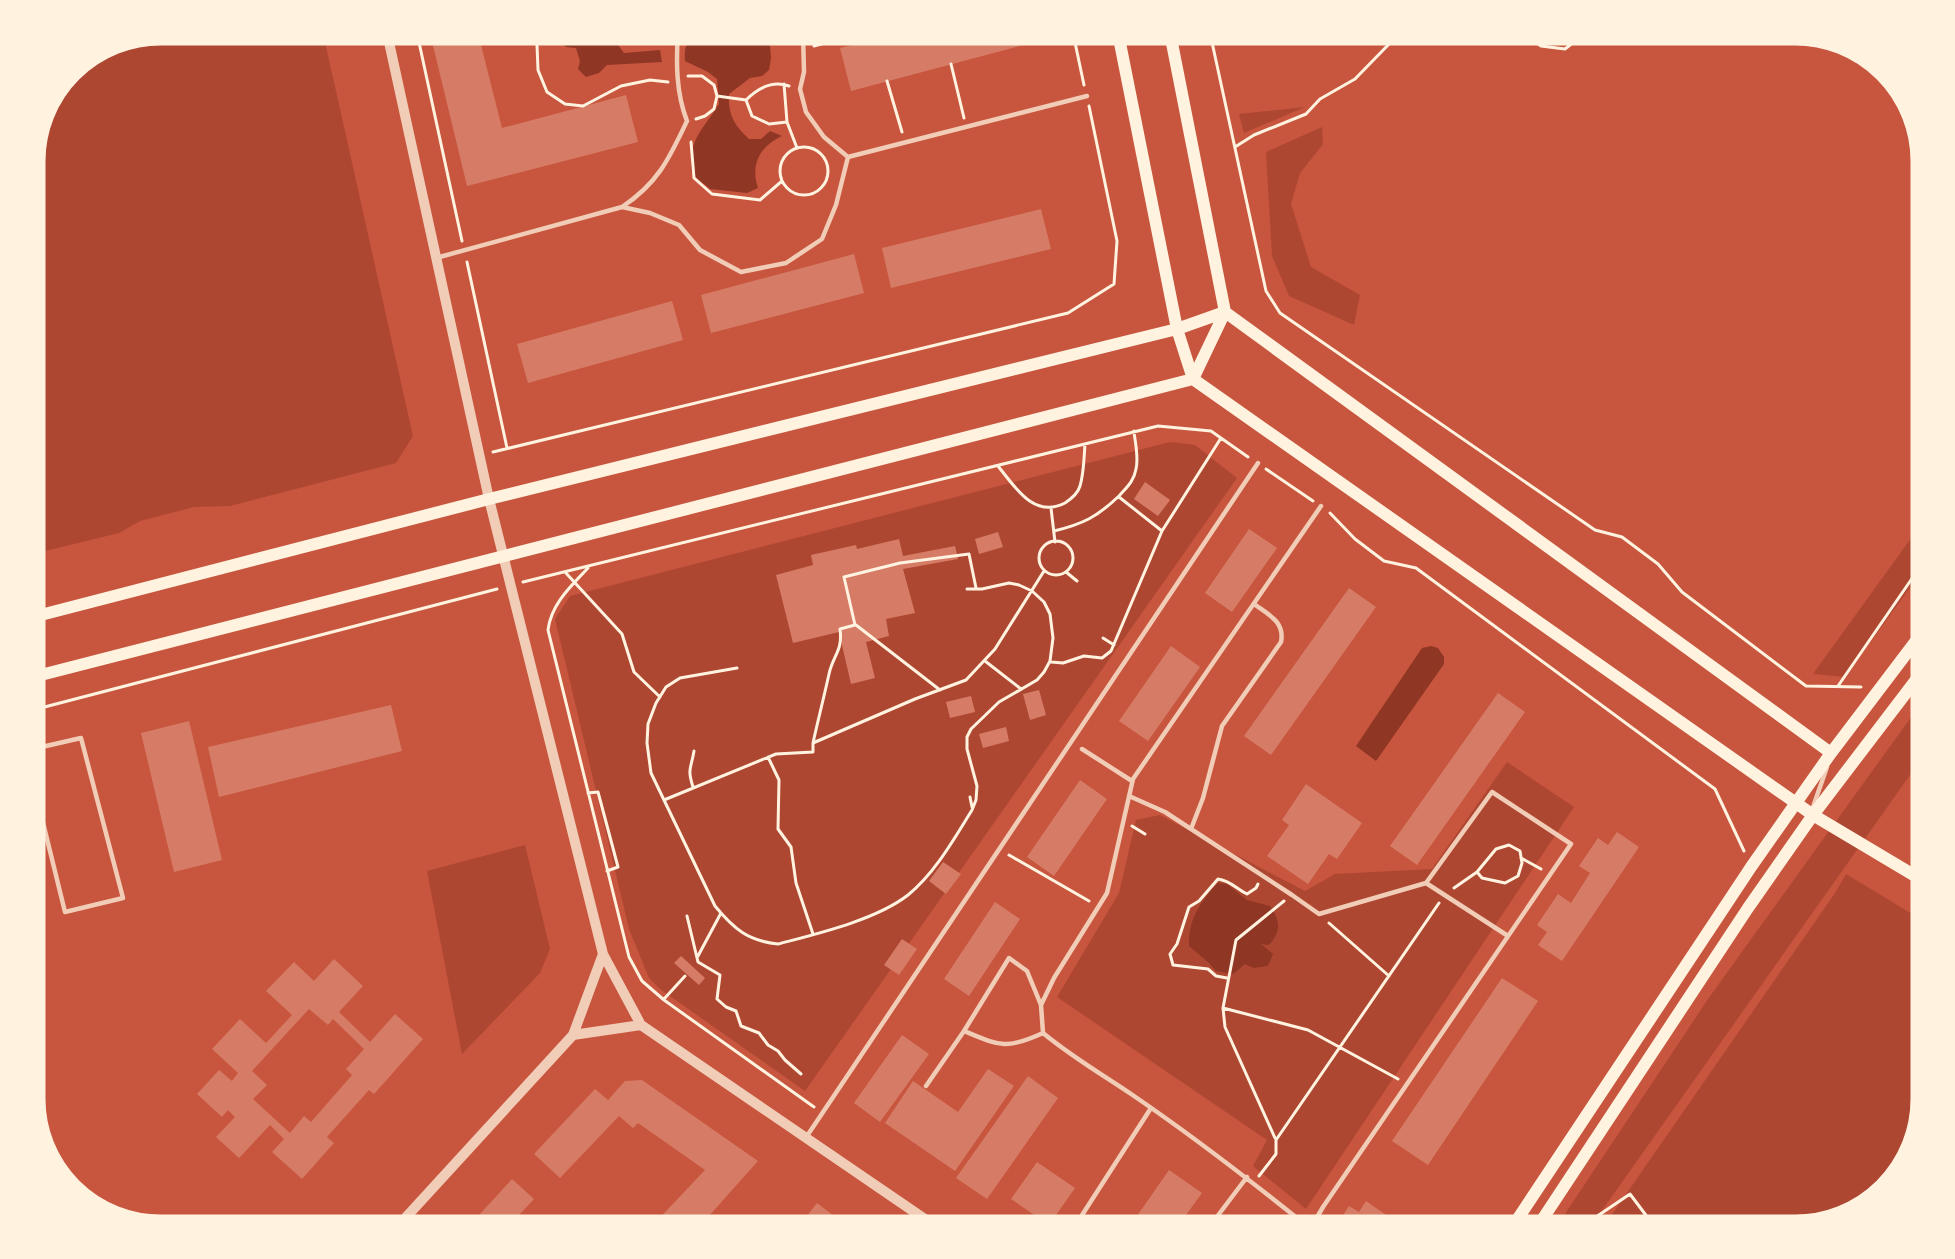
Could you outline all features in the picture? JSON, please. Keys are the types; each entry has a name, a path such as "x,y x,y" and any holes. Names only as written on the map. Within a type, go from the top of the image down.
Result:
{"main road":[{"path":"1120,44 1177,329 1193,379 1796,802 1811,818 1912,874"},
{"path":"1172,44 1225,312 1193,379"},
{"path":"44,614 489,499 1177,329 1225,312"},
{"path":"1225,312 1831,753"},
{"path":"44,674 1193,379"},
{"path":"1521,1216 1751,867 1831,753 1912,646"},
{"path":"1545,1216 1748,908 1811,818 1912,685"}],"street":[{"path":"389,44 489,499 603,954 641,1026 920,1216"},
{"path":"407,1216 573,1035 603,954"},
{"path":"573,1035 641,1026"}],"lane":[{"path":"436,258 622,207 641,195 660,174 687,121 683,110 676,63 677,44"},
{"path":"803,44 804,72 800,89 806,112 824,137 848,157"},
{"path":"848,157 1087,96"},
{"path":"622,207 650,213 679,225 700,250 741,272 786,263 822,239 836,205 848,157"},
{"path":"806,1138 1258,463"},
{"path":"1041,1005 1054,978 1107,893 1132,781 1321,506"},
{"path":"1191,829 1203,798 1222,726 1281,642 1283,633 1279,622 1254,604"},
{"path":"44,746 81,738 123,898 65,912 44,827"},
{"path":"1082,749 1132,781"},
{"path":"1811,818 1831,753"},
{"path":"1129,796 1165,812 1319,914 1426,884 1492,792 1571,844 1318,1216"},
{"path":"1426,884 1508,936"},
{"path":"926,1086 964,1031 1009,958 1027,971 1041,1005 1043,1033 1065,1051 1247,1177 1295,1216"},
{"path":"964,1031 996,1045 1021,1043 1043,1033"},
{"path":"1081,1216 1150,1108"},
{"path":"1218,1216 1247,1177"}],"path":[{"path":"538,44 538,70 547,92 565,104 583,106 621,86 650,80 679,82"},
{"path":"804,49 822,44"},
{"path":"479,455 1068,313 1114,284 1117,241 1075,44"},
{"path":"1212,44 1266,291 1280,314 1595,530 1622,537 1658,564 1682,592 1806,686 1881,687"},
{"path":"1235,147 1254,135 1306,114 1320,99 1355,79 1389,44"},
{"path":"1538,44 1565,50 1572,44"},
{"path":"951,64 966,127"},
{"path":"678,75 702,76 714,85 717,96 714,109 705,116 687,121 694,178 712,194 760,200 782,181"},
{"path":"887,81 904,143"},
{"path":"746,100 755,91 768,84 784,84 800,89"},
{"path":"784,84 787,122 797,148"},
{"path":"717,96 746,100"},
{"path":"746,100 752,116 769,124 787,122"},
{"path":"797,148 814,148 826,160 828,168 825,182 814,192 800,195 787,188 782,181 781,165 784,157 797,148"},
{"path":"44,707 565,572 1158,426 1211,431 1329,512 1355,539 1384,561 1416,568 1715,789 1751,867"},
{"path":"1054,531 1076,526 1092,519 1130,484 1137,465 1134,431"},
{"path":"1050,661 1063,663 1084,656 1102,658 1111,651 1162,531 1221,438"},
{"path":"998,465 1023,497 1038,507 1051,508 1070,500 1080,488 1085,444"},
{"path":"1118,496 1162,531"},
{"path":"1051,508 1055,542"},
{"path":"1055,542 1064,544 1071,551 1072,562 1066,572 1055,575 1044,571 1039,555 1045,546 1055,542"},
{"path":"940,690 855,625 844,577 900,563 969,554 976,589"},
{"path":"589,566 549,616 548,630 629,957 642,981 664,1000 823,1113"},
{"path":"813,743 966,680 995,649 1044,571"},
{"path":"565,572 622,634 634,672 660,697"},
{"path":"1066,572 1077,581"},
{"path":"1837,687 1912,578"},
{"path":"737,668 680,678 666,687 648,724 647,743 651,773 715,906 729,924 744,934 762,942 778,944 874,914 908,895 931,870 972,810 976,800 977,786 967,749 967,737 971,729 999,702 1037,680 1050,661 1053,638 1050,614 1044,602 1032,591 1009,583 967,589"},
{"path":"664,800 776,754 813,752 829,672 842,642 840,629 855,625"},
{"path":"1103,638 1114,645"},
{"path":"984,660 1021,689"},
{"path":"693,788 689,765 694,751"},
{"path":"768,757 779,780 778,829 791,847 796,883 813,934"},
{"path":"588,793 598,792 618,867 608,871"},
{"path":"970,797 972,810"},
{"path":"1276,1140 1444,895 1478,872 1496,849 1509,845 1520,851 1522,863 1518,876 1505,883 1482,878 1478,872"},
{"path":"999,850 1098,906"},
{"path":"1521,858 1551,874"},
{"path":"1227,978 1216,975 1208,969 1173,965 1170,954 1177,944 1189,907 1199,901 1218,879 1228,880 1246,894 1256,888 1263,876"},
{"path":"1247,1177 1257,1179 1276,1154 1276,1140 1225,1027 1223,1008 1236,940 1275,909"},
{"path":"697,957 721,913"},
{"path":"1319,914 1389,976"},
{"path":"687,916 698,962 720,975 717,999 726,1007 736,1011 741,1026 759,1033 768,1045 778,1051 801,1074"},
{"path":"664,1000 685,976"},
{"path":"1223,1008 1308,1030 1407,1084"},
{"path":"1597,1216 1630,1194 1646,1216"}],"shaded area":[{"path":"325,44 413,436 396,463 230,506 194,507 140,521 119,533 44,551 44,153 47,130 52,116 68,89 89,68 116,52 138,46"},
{"path":"563,44 617,44 624,53 660,50 662,62 607,65 599,73 586,77 578,69 580,61 576,48 566,47"},
{"path":"687,44 768,44 770,46 769,70 762,76 750,78 729,94 733,119 749,139 761,139 770,131 782,136 768,145 759,157 755,172 758,188 747,193 710,189 692,174 694,144 719,104 717,79 685,61"},
{"path":"1305,107 1244,133 1239,114"},
{"path":"1322,127 1323,144 1300,173 1291,204 1311,267 1360,295 1354,325 1289,296 1272,256 1266,152"},
{"path":"1170,442 1195,445 1237,478 805,1091 660,989 649,978 629,929 555,619 570,596"},
{"path":"1912,537 1912,585 1845,677 1813,674"},
{"path":"1431,646 1438,648 1444,657 1444,664 1376,761 1356,746 1422,648"},
{"path":"1912,716 1912,772 1598,1216 1564,1216 1708,999"},
{"path":"1507,762 1574,807 1306,1209 1253,1166 1267,1140 1057,997 1119,893 1136,820 1160,815 1305,891 1335,874 1432,869"},
{"path":"525,845 550,949 540,973 462,1054 427,871"},
{"path":"1846,874 1912,914 1912,1098 1905,1136 1892,1163 1872,1186 1859,1196 1832,1209 1817,1213 1794,1216 1611,1216"},
{"path":"1218,883 1227,884 1247,900 1270,906 1278,921 1278,930 1269,945 1261,944 1273,954 1268,966 1254,968 1245,964 1233,974 1216,971 1189,946 1189,937 1196,912"}],"building":[{"path":"433,44 481,44 502,128 626,95 638,142 467,186"},
{"path":"855,44 1027,44 851,91 840,48"},
{"path":"1041,209 1051,249 891,288 882,248"},
{"path":"854,254 864,293 711,333 701,295"},
{"path":"672,301 683,340 528,383 517,344"},
{"path":"1145,482 1170,500 1158,516 1134,499"},
{"path":"1249,529 1277,548 1232,612 1205,593"},
{"path":"998,532 1003,547 979,554 975,539"},
{"path":"899,539 903,556 955,546 958,559 903,569 915,613 886,619 889,636 866,642 875,678 851,684 839,632 793,643 776,575 813,565 811,555 856,545 857,549"},
{"path":"1349,588 1376,607 1271,755 1244,736"},
{"path":"1171,646 1200,667 1148,741 1119,721"},
{"path":"1039,690 1046,715 1030,720 1023,694"},
{"path":"1498,693 1525,712 1417,865 1390,846"},
{"path":"971,696 975,712 950,718 946,702"},
{"path":"391,705 402,751 219,797 208,747"},
{"path":"189,721 222,860 174,872 141,733"},
{"path":"1006,727 1009,741 983,748 979,734"},
{"path":"1080,780 1107,799 1054,876 1027,857"},
{"path":"1306,784 1362,823 1337,859 1329,854 1308,884 1267,856 1289,825 1282,820"},
{"path":"1617,832 1639,847 1562,961 1538,945 1547,932 1537,925 1558,894 1571,903 1590,873 1579,866 1598,838 1608,845"},
{"path":"943,862 961,874 946,894 929,881"},
{"path":"995,902 1020,919 969,996 944,979"},
{"path":"902,939 917,949 899,975 884,965"},
{"path":"681,956 705,978 699,985 674,963"},
{"path":"334,959 363,986 339,1012 370,1042 395,1014 423,1039 374,1094 369,1090 327,1137 334,1143 302,1179 272,1152 284,1139 270,1125 239,1158 216,1137 235,1117 228,1110 222,1117 197,1094 219,1070 232,1081 238,1073 212,1049 240,1019 266,1043 292,1015 266,991 294,962 314,981","holes":["309,1009 328,1025 333,1019 364,1049 346,1069 352,1075 311,1122 304,1116 290,1133 253,1099 267,1085 252,1071"]},
{"path":"1502,978 1538,1001 1428,1165 1392,1141"},
{"path":"902,1035 929,1054 880,1122 854,1103"},
{"path":"988,1069 1014,1086 955,1171 885,1123 913,1081 958,1112"},
{"path":"1028,1076 1058,1098 987,1199 956,1178"},
{"path":"642,1080 758,1161 709,1216 661,1216 705,1170 638,1123 633,1128 619,1116 560,1178 534,1154 595,1089 608,1100 625,1081"},
{"path":"1037,1162 1075,1188 1055,1216 1036,1216 1011,1199"},
{"path":"1169,1170 1202,1193 1185,1216 1137,1216"},
{"path":"512,1179 534,1199 518,1216 478,1216"},
{"path":"1366,1201 1388,1216 1342,1216 1349,1206 1359,1212"},
{"path":"817,1203 834,1216 807,1216"}]}
